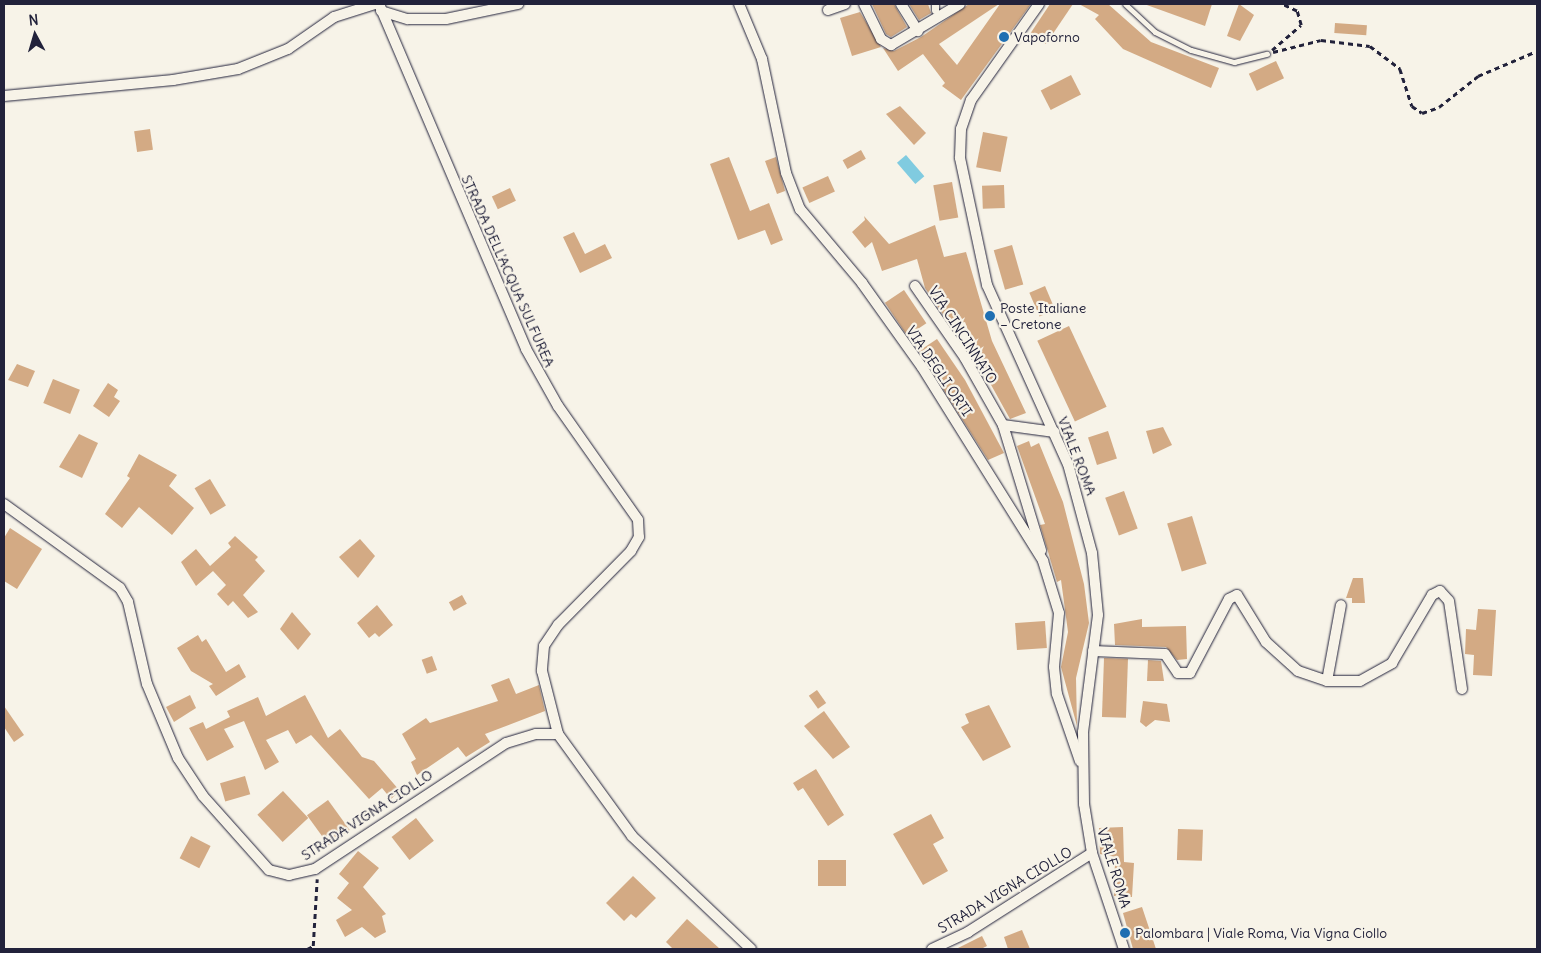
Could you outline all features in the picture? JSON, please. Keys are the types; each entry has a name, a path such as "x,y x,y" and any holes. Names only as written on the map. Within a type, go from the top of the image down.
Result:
{"street":[{"path":"4,96 172,80 238,69 288,48 334,17 379,6 408,18 446,19 518,4"},
{"name":"VIA DEGLI ORTI","path":"739,4 762,59 786,173 800,209 854,272 922,367 1043,561 1059,614 1054,667 1057,694 1082,766"},
{"path":"828,10 846,4"},
{"path":"864,4 887,44 896,45 960,4"},
{"path":"901,4 918,31"},
{"name":"VIALE ROMA","path":"1039,4 971,100 961,129 960,158 991,298 1055,432 1079,493 1096,571 1098,615 1082,766 1092,853 1124,949"},
{"name":"STRADA DELL'ACQUA SULFUREA","path":"379,6 537,370 638,520 639,537 631,551 558,625 542,651 542,671 558,734"},
{"name":"VIA CINCINNATO","path":"915,286 965,358 1003,425 1034,517 1043,561"},
{"path":"1003,425 1055,432"},
{"name":"STRADA VIGNA CIOLLO","path":"4,504 120,588 162,723 184,768 212,807 269,870 288,875 318,867 506,743 558,734"},
{"path":"1093,650 1165,654 1178,673 1190,673 1229,599 1236,595 1282,658 1303,674 1327,681 1360,681 1382,672 1406,644 1432,595 1440,591 1450,608 1462,689"},
{"path":"1327,681 1341,605"},
{"path":"558,734 632,836 751,949"},
{"name":"STRADA VIGNA CIOLLO","path":"932,949 968,932 1092,853"}],"lane":[{"path":"1125,4 1155,32 1191,50 1234,62 1267,54"}],"path":[{"path":"1267,54 1301,25 1297,11 1282,4"},
{"path":"1267,54 1321,40 1370,46 1396,64 1412,106 1422,113 1439,107 1478,76 1537,52"},
{"path":"307,949 313,946 318,867"}],"water":[{"path":"906,155 924,176 915,184 897,163"}],"building":[{"path":"872,4 894,4 907,27 891,37 886,34"},
{"path":"909,4 928,4 931,13 919,20"},
{"path":"969,4 999,4 939,44 957,65 1000,4 1031,4 961,100 942,86 945,83 923,54 898,71 883,48 894,51 921,37"},
{"path":"1050,4 1073,4 1046,44 1030,34"},
{"path":"1079,4 1108,4 1151,42 1219,68 1211,88 1123,49 1095,19 1099,15"},
{"path":"1144,4 1212,4 1205,26"},
{"path":"1239,4 1254,15 1240,41 1227,36"},
{"path":"860,12 881,47 852,56 840,18"},
{"path":"1335,23 1367,25 1366,35 1334,33"},
{"path":"1276,61 1284,78 1257,91 1249,74"},
{"path":"1071,75 1081,95 1051,110 1041,90"},
{"path":"900,106 926,133 914,145 886,114"},
{"path":"150,129 153,150 137,152 134,131"},
{"path":"983,132 1008,137 1001,172 976,167"},
{"path":"861,150 866,159 847,169 843,160"},
{"path":"729,157 750,211 769,203 783,240 771,245 765,230 738,240 710,164"},
{"path":"776,157 785,191 777,194 765,161"},
{"path":"828,176 835,192 809,203 802,187"},
{"path":"952,182 958,217 940,221 933,185"},
{"path":"1004,185 1005,208 983,209 982,186"},
{"path":"510,188 516,201 498,209 492,196"},
{"path":"864,216 889,244 935,225 944,257 966,252 992,341 1026,413 1010,419 985,374 965,322 951,326 925,288 917,259 882,271 872,242 865,248 852,232 865,220"},
{"path":"574,232 585,254 605,244 612,258 580,273 563,237"},
{"path":"1012,245 1023,284 1005,290 994,250"},
{"path":"1045,286 1055,310 1040,317 1029,293"},
{"path":"904,290 926,323 907,336 885,303"},
{"path":"1069,326 1107,407 1075,421 1037,341"},
{"path":"937,339 965,380 1004,453 988,460 919,351"},
{"path":"17,364 35,371 28,387 8,380"},
{"path":"53,379 80,390 70,414 43,403"},
{"path":"108,383 118,390 114,397 120,401 109,417 93,406"},
{"path":"1163,427 1172,445 1153,454 1146,431"},
{"path":"1108,431 1117,459 1097,465 1088,437"},
{"path":"79,434 98,443 82,478 59,467"},
{"path":"1029,441 1031,447 1039,443 1063,502 1084,584 1089,623 1076,678 1077,726 1061,667 1068,632 1061,580 1057,582 1040,525 1045,524 1017,446"},
{"path":"139,454 177,475 169,486 194,508 172,535 139,507 122,528 105,514 130,478 127,476"},
{"path":"210,479 226,506 211,515 195,488"},
{"path":"1124,491 1138,529 1119,535 1105,498"},
{"path":"1192,516 1207,564 1182,571 1167,524"},
{"path":"10,528 42,549 17,589 4,581 4,538"},
{"path":"235,536 258,557 255,560 265,571 243,595 258,612 248,618 233,601 228,606 217,594 226,585 213,571 196,586 181,562 196,549 210,566 231,547 228,543"},
{"path":"360,539 375,556 358,578 339,557"},
{"path":"1353,578 1363,578 1365,603 1352,603 1352,598 1346,598"},
{"path":"462,595 467,604 454,611 449,602"},
{"path":"377,605 393,625 379,637 375,633 369,638 357,623"},
{"path":"1478,609 1496,610 1492,676 1473,675 1474,655 1465,654 1466,629 1476,630"},
{"path":"292,612 311,634 298,650 280,629"},
{"path":"1142,619 1142,627 1186,626 1187,659 1177,660 1166,647 1115,645 1114,624"},
{"path":"1045,621 1047,648 1017,650 1015,623"},
{"path":"198,635 202,642 206,639 226,672 239,664 246,677 216,696 209,686 213,684 191,671 177,648"},
{"path":"432,656 437,670 427,674 422,660"},
{"path":"1104,658 1128,659 1126,718 1102,717"},
{"path":"1148,660 1161,661 1164,681 1147,681"},
{"path":"509,678 516,694 539,685 545,711 485,734 490,742 466,757 458,747 417,775 411,762 416,759 402,734 426,718 430,723 498,701 491,685"},
{"path":"817,690 826,703 818,709 809,696"},
{"path":"190,695 196,708 174,722 166,707"},
{"path":"305,695 328,738 340,729 362,757 374,761 400,791 391,799 382,788 369,799 311,735 296,744 288,730 266,740 279,762 265,770 244,721 224,729 234,747 207,761 189,728 203,722 206,729 230,717 227,711 258,697 266,716"},
{"path":"1143,701 1167,704 1170,722 1155,720 1146,727 1140,722"},
{"path":"989,705 1011,747 983,761 961,727 969,723 965,714"},
{"path":"4,706 24,735 14,742 4,727"},
{"path":"824,711 850,747 833,759 804,726"},
{"path":"816,769 844,815 828,826 803,788 798,791 793,783"},
{"path":"245,776 250,794 225,801 220,783"},
{"path":"283,791 308,818 283,842 257,815"},
{"path":"328,800 350,830 329,845 307,815"},
{"path":"931,814 944,838 933,844 948,871 923,885 893,834"},
{"path":"416,818 434,841 409,860 392,837"},
{"path":"1123,827 1124,862 1134,863 1132,897 1114,896 1115,857 1100,854 1099,828"},
{"path":"1178,829 1203,830 1202,861 1177,860"},
{"path":"191,836 211,846 199,868 180,858"},
{"path":"358,851 379,868 363,887 386,914 382,916 386,932 375,938 362,927 345,937 336,920 352,910 337,898 349,883 339,874"},
{"path":"818,860 846,860 846,886 818,886"},
{"path":"633,876 656,898 636,918 631,914 624,921 606,903"},
{"path":"1142,907 1156,949 1133,949 1123,913"},
{"path":"687,919 720,949 673,949 666,942"},
{"path":"1022,930 1030,949 1008,949 1004,937"},
{"path":"982,936 987,946 981,949 956,949"}],"place":[{"name":"Vapoforno","path":"1004,37"},
{"name":"Poste Italiane – Cretone","path":"990,316"},
{"name":"Palombara | Viale Roma, Via Vigna Ciollo","path":"1125,933"}]}
